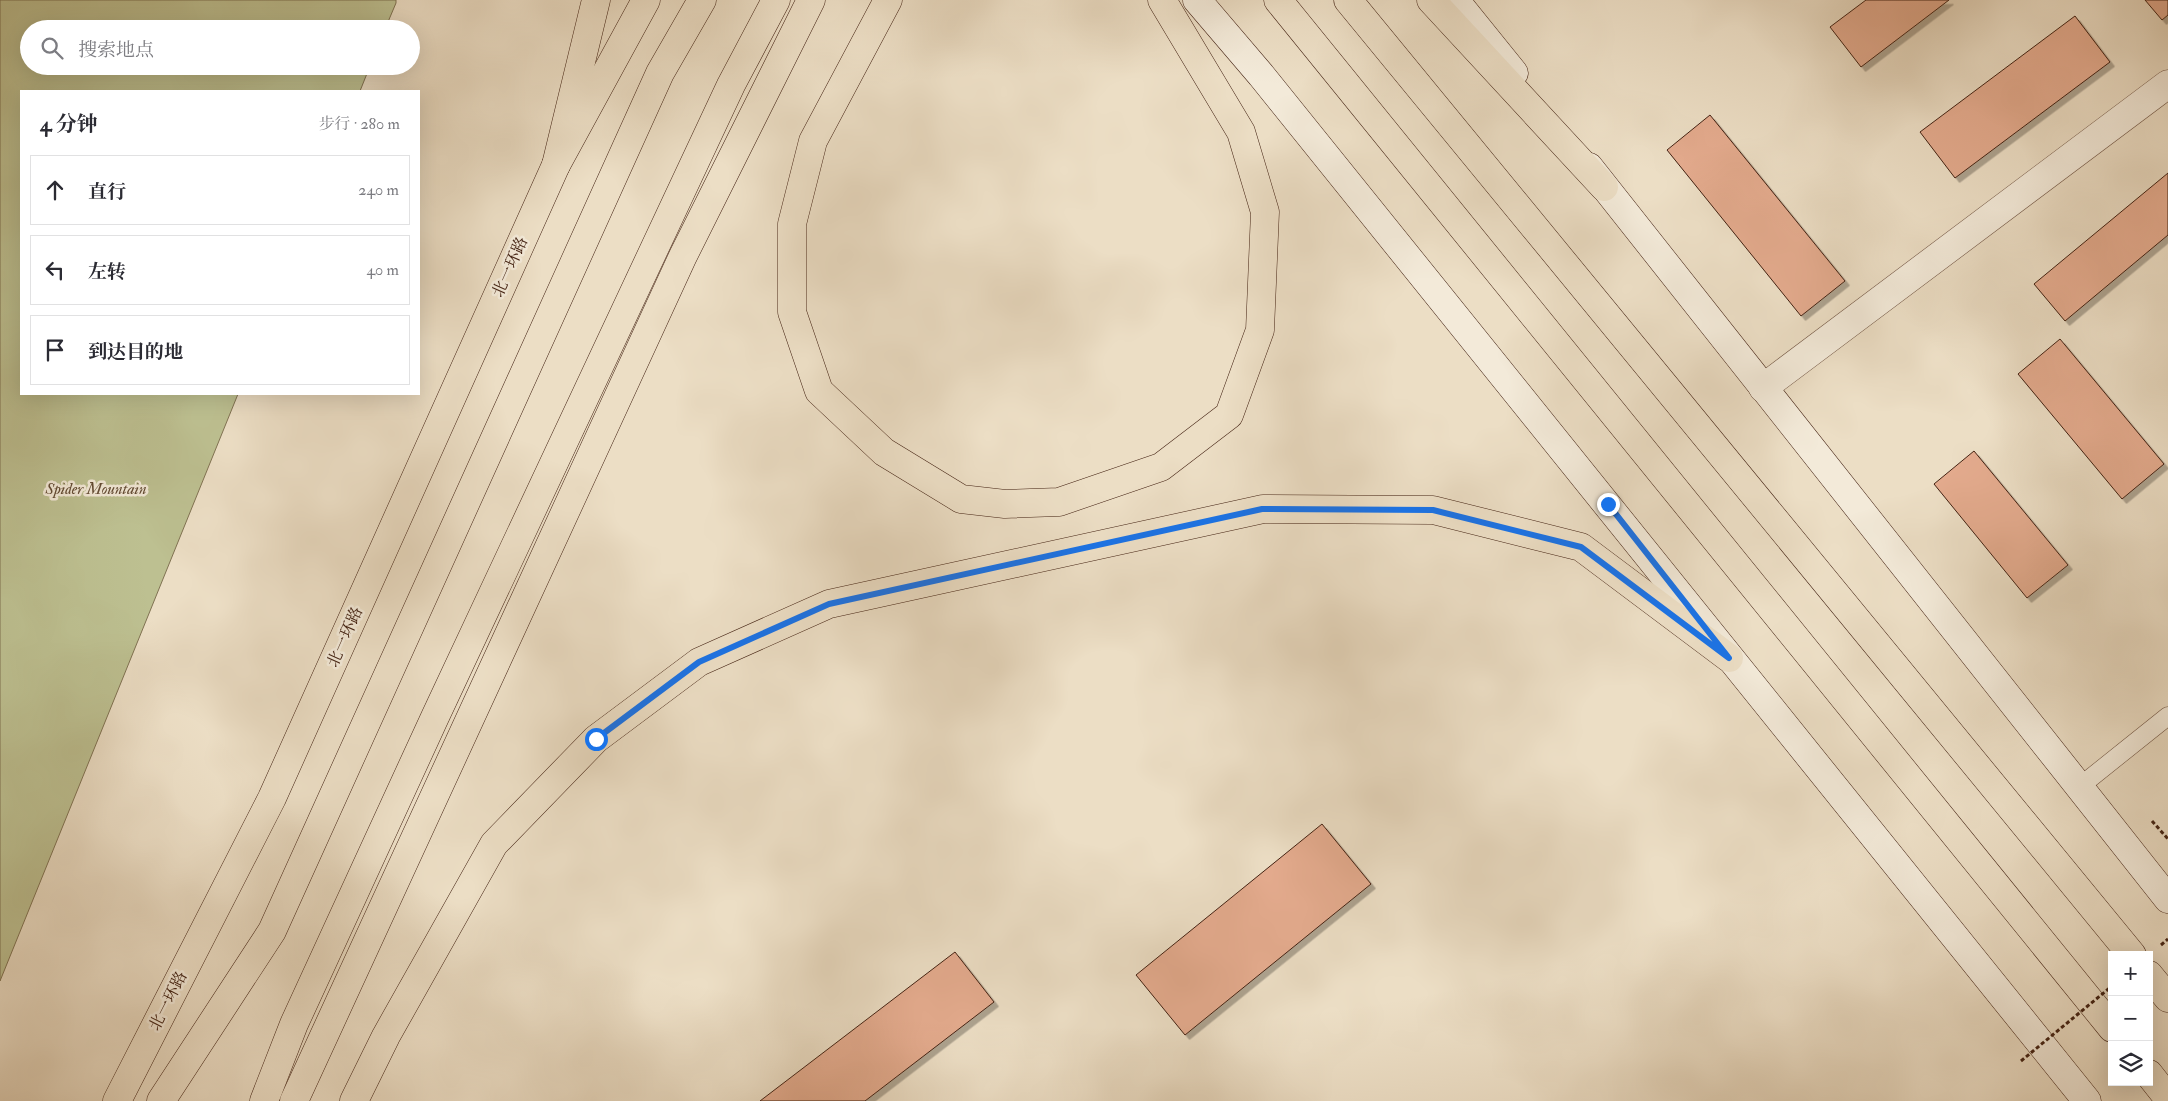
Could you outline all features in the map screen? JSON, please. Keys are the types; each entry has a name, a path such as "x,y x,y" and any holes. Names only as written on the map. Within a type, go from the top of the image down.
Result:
{"main road":[{"path":"556,166 596,0"},
{"path":"556,166 646,0"},
{"path":"161,1101 272,931 660,73 702,0"},
{"path":"264,1101 294,1024 435,717 731,85 776,0"},
{"path":"294,1101 683,256 811,0"},
{"path":"888,0 812,140 792,224 792,312 819,391 876,445 884,452 960,499 1005,504 1058,502 1161,467 1229,415 1260,330 1265,212 1241,132 1162,0"},
{"path":"1198,0 1305,128 1608,504 1729,658 2087,1101"},
{"path":"1278,0 2108,1023"},
{"path":"1348,0 2129,951"},
{"path":"1431,0 1604,187"},
{"path":"1455,0 2078,788 2168,899"},
{"path":"1763,388 2168,84"},
{"name":"北一环路","path":"117,1101 272,798 556,166"},
{"path":"354,1101 386,1036 494,844 596,739 699,662 829,604 1262,509 1433,510 1581,547 1729,658"},
{"path":"2153,980 2168,998"},
{"path":"2153,1079 2168,1098"}],"lane":[{"path":"2078,788 2168,716"}],"path":[{"path":"2152,821 2168,839"},
{"path":"2021,1061 2108,989"}],"green space":[{"name":"Spider Mountain","path":"0,0 396,0 389,20 20,20 20,75 366,75 360,90 20,90 20,395 238,395 0,981"}],"building":[{"path":"1866,0 1949,0 1861,67 1830,27"},
{"path":"2145,0 2168,0 2168,15 2162,20"},
{"path":"2075,16 2110,62 1955,178 1920,132"},
{"path":"1710,115 1845,281 1801,316 1667,150"},
{"path":"2168,173 2168,235 2065,321 2034,284"},
{"path":"2060,339 2164,464 2122,499 2018,374"},
{"path":"1974,451 2068,565 2027,598 1934,484"},
{"path":"1322,824 1371,884 1185,1035 1136,975"},
{"path":"955,952 994,1002 865,1101 760,1101"}],"route":[{"path":"596,739 699,662 829,604 1022,560 1262,509 1433,510 1581,547 1729,658 1608,504"}]}
